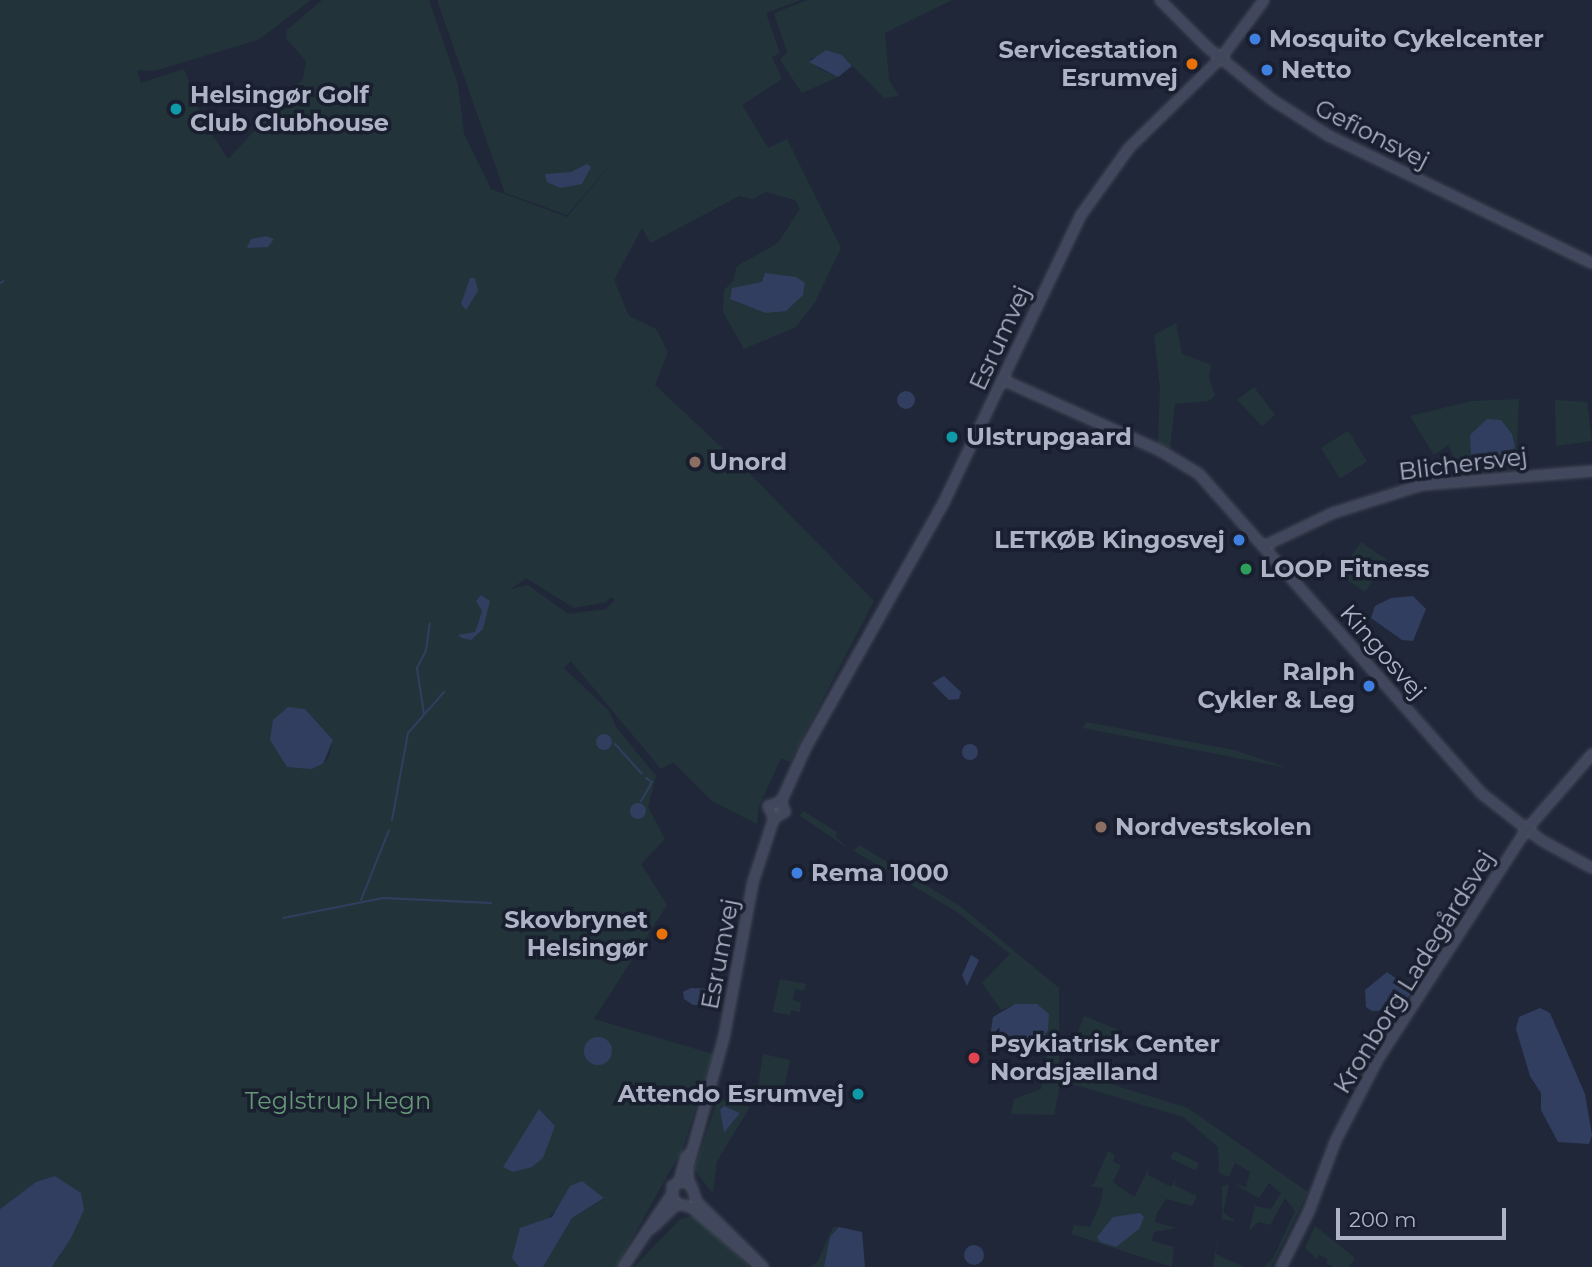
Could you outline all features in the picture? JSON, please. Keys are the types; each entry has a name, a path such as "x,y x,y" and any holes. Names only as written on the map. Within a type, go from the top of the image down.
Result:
{"main road":[{"name":"Gefionsvej","path":"1160,0 1221,58 1271,99 1329,136 1592,263"},
{"name":"Esrumvej","path":"781,802 806,747 944,502 1062,250 1091,199 1139,137 1221,58 1264,0"},
{"name":"Kingosvej","path":"1003,380 1182,463 1220,495 1266,545 1458,769 1527,830 1592,868"},
{"name":"Blichersvej","path":"1266,545 1333,513 1422,485 1592,471"},
{"name":"Kronborg Ladegårdsvej","path":"1281,1267 1309,1211 1336,1140 1378,1059 1527,830 1592,754"},
{"path":"781,802 785,812 774,818 768,806 781,802"},
{"name":"Esrumvej","path":"673,1201 671,1188 683,1182 709,1098 753,882 774,818"},
{"path":"683,1182 762,1267"},
{"path":"687,1205 694,1196"},
{"path":"623,1267 673,1201 687,1205 762,1267"}],"green space":[{"name":"Teglstrup Hegn","path":"0,0 311,0 258,40 154,71 137,70 141,83 184,69 204,122 228,159 303,79 306,61 286,38 287,30 322,0 429,0 458,85 464,134 491,189 567,217 619,155 567,215 505,193 437,0 801,0 766,13 780,53 772,57 782,79 742,105 768,148 787,139 841,248 815,302 796,327 744,349 723,312 724,290 733,281 737,266 778,243 800,209 795,200 766,192 753,199 739,196 651,243 642,228 614,280 629,316 656,329 668,352 655,385 749,473 874,601 790,762 781,758 759,806 757,824 712,801 673,762 661,769 571,661 564,668 609,711 616,727 656,776 648,807 665,839 641,864 667,905 594,1019 713,1054 683,1148 616,1267 543,1267 572,1218 604,1199 582,1181 512,1258 519,1267 52,1267 61,1255 36,1182 0,1209","holes":["526,578 574,608 606,602 611,597 615,600 606,609 568,614 528,585 511,589","305,709 333,740 329,757 323,764 287,767 281,752"]},
{"path":"808,0 952,0 885,33 889,80 899,96 884,98 842,55 810,58 819,69 838,77 802,93 780,60 787,52 774,13"},
{"path":"1176,323 1182,354 1211,365 1209,378 1215,395 1209,401 1175,404 1170,448 1158,443 1160,387 1154,335"},
{"path":"1254,387 1275,415 1262,426 1237,400"},
{"path":"1519,399 1516,469 1461,473 1448,445 1434,455 1410,416 1472,401"},
{"path":"1555,400 1587,402 1592,441 1556,446"},
{"path":"1348,431 1367,462 1340,478 1321,448"},
{"path":"1361,542 1387,560 1365,592 1346,579 1349,559"},
{"path":"1086,722 1234,750 1288,768 1083,728"},
{"path":"803,811 837,832 836,837 849,849 800,816"},
{"path":"859,845 960,906 1059,988 1059,1090 1054,1115 1011,1114 1014,1099 1041,1089 1047,1054 1039,1045 1048,1030 1015,1004 1001,1010 982,983 1010,954 957,912 854,851"},
{"path":"780,979 806,984 804,991 795,989 793,1000 801,1003 800,1012 791,1010 790,1015 773,1012"},
{"path":"1084,1016 1118,1030 1113,1044 1077,1035"},
{"path":"763,1054 790,1060 783,1093 780,1087 758,1088"},
{"path":"1071,1072 1188,1108 1308,1192 1271,1267 1264,1267 1273,1258 1295,1211 1285,1198 1270,1225 1258,1222 1249,1231 1255,1206 1271,1209 1281,1193 1269,1183 1259,1198 1234,1184 1246,1187 1250,1172 1235,1163 1229,1177 1219,1173 1218,1147 1183,1117 1069,1083"},
{"path":"718,1099 750,1107 717,1161 713,1194 694,1169","holes":["722,1106 740,1113 724,1133 720,1109"]},
{"path":"1108,1151 1115,1155 1113,1162 1121,1165 1113,1182 1131,1195 1135,1196 1150,1166 1148,1175 1171,1187 1177,1175 1174,1185 1197,1196 1192,1206 1166,1199 1157,1213 1155,1222 1176,1228 1154,1232 1152,1241 1174,1247 1172,1267 1071,1234 1074,1225 1090,1227 1101,1202 1103,1188 1089,1186 1094,1184"},
{"path":"1174,1151 1199,1163 1196,1170 1170,1158"},
{"path":"1229,1185 1223,1212 1236,1222 1223,1219 1222,1223 1222,1186"},
{"path":"694,1216 750,1267 634,1267 680,1219"},
{"path":"1315,1226 1355,1258 1349,1267 1334,1267 1326,1263 1328,1259 1319,1255 1317,1259 1305,1248"},
{"path":"833,1227 839,1227 830,1237 824,1267 810,1267 818,1261"},
{"path":"1219,1228 1216,1254 1244,1267 1213,1267"}],"water":[{"path":"826,50 842,55 852,66 838,77 809,62"},
{"path":"366,117 372,119 372,131 366,133 360,131 358,125 360,119"},
{"path":"587,164 591,167 582,184 560,188 547,182 545,174 571,172"},
{"path":"266,236 274,239 268,247 247,248 251,239"},
{"path":"765,273 796,277 805,283 803,295 786,311 766,313 730,299 732,288 762,282"},
{"path":"470,278 475,278 478,291 466,310 461,304"},
{"path":"902,391 910,391 915,400 913,407 902,409 897,404 897,396"},
{"path":"1487,419 1501,420 1512,434 1515,447 1508,455 1471,456 1470,435"},
{"path":"481,595 490,601 483,629 471,640 462,638 458,635 475,632 482,611 476,601"},
{"path":"1413,596 1426,609 1413,641 1402,640 1371,618 1375,606 1391,598"},
{"path":"944,676 961,692 959,699 949,700 932,683"},
{"path":"288,707 305,709 333,740 323,764 311,769 287,767 270,740 273,720"},
{"path":"601,734 607,734 612,742 610,748 601,750 596,745 596,739"},
{"path":"970,744 976,746 976,758 970,760 964,758 962,752 964,746"},
{"path":"638,803 644,805 644,817 638,819 632,817 630,811 632,805"},
{"path":"971,955 979,960 967,986 962,975"},
{"path":"1387,972 1413,990 1400,1010 1372,1011 1366,1007 1365,990"},
{"path":"691,988 721,989 721,996 713,1005 693,1005 684,999 683,992"},
{"path":"1015,1004 1037,1004 1049,1014 1048,1030 1035,1051 1007,1048 990,1038 993,1017"},
{"path":"1540,1008 1550,1013 1585,1094 1592,1135 1589,1144 1558,1142 1541,1110 1541,1093 1530,1076 1516,1029 1519,1017"},
{"path":"598,1037 608,1041 612,1051 608,1061 598,1065 588,1061 584,1051 588,1041"},
{"path":"724,1106 740,1113 724,1133 720,1109"},
{"path":"539,1109 555,1126 543,1158 532,1167 513,1172 503,1167"},
{"path":"55,1176 81,1193 84,1210 71,1238 52,1267 0,1267 0,1209 36,1182"},
{"path":"582,1181 604,1198 572,1218 543,1267 519,1267 512,1258 520,1228 552,1217 570,1186"},
{"path":"1140,1213 1144,1217 1139,1229 1116,1247 1100,1242 1097,1237 1113,1217"},
{"path":"839,1227 862,1232 865,1267 824,1267 830,1237"},
{"path":"970,1245 978,1245 984,1255 978,1265 970,1265 964,1259 964,1251"}],"waterway":[{"path":"0,283 4,281"},
{"path":"424,714 417,668 426,650 430,623"},
{"path":"392,820 408,733 444,692"},
{"path":"615,744 642,774"},
{"path":"641,801 652,782 646,778"},
{"path":"361,900 389,830"},
{"path":"283,918 383,898 491,903"}],"place":[{"name":"Mosquito Cykelcenter","path":"1255,39"},
{"name":"Servicestation Esrumvej","path":"1192,64"},
{"name":"Netto","path":"1267,70"},
{"name":"Helsingør Golf Club Clubhouse","path":"176,109"},
{"name":"Ulstrupgaard","path":"952,437"},
{"name":"Unord","path":"695,462"},
{"name":"LETKØB Kingosvej","path":"1239,540"},
{"name":"LOOP Fitness","path":"1246,569"},
{"name":"Ralph Cykler & Leg","path":"1369,686"},
{"name":"Nordvestskolen","path":"1101,827"},
{"name":"Rema 1000","path":"797,873"},
{"name":"Skovbrynet Helsingør","path":"662,934"},
{"name":"Psykiatrisk Center Nordsjælland","path":"974,1058"},
{"name":"Attendo Esrumvej","path":"858,1094"}]}
